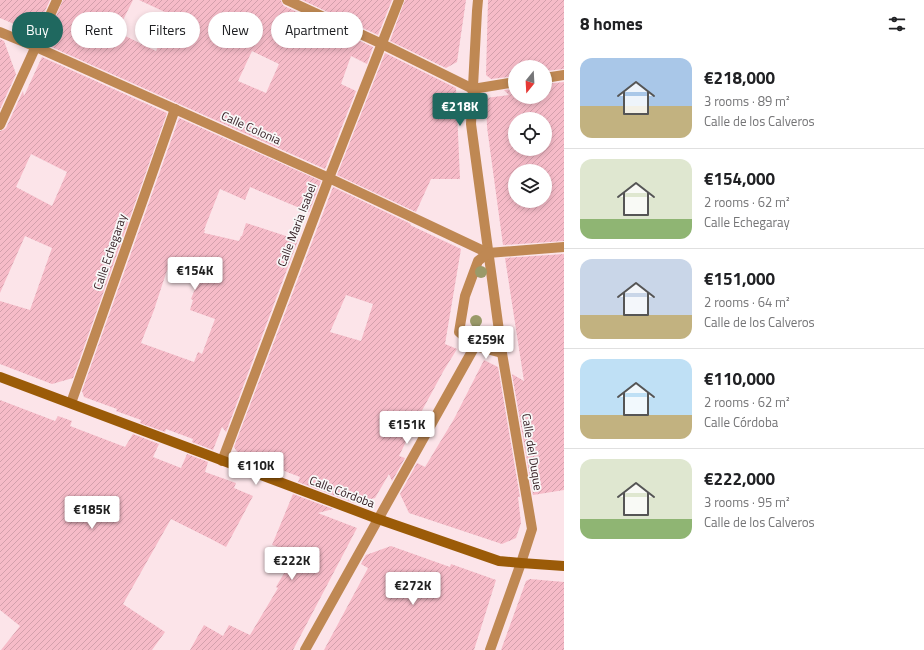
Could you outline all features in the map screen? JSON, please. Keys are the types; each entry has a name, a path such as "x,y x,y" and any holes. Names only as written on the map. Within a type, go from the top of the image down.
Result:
{"main road":[{"name":"Calle Córdoba","path":"0,377 378,519 500,560 564,566"}],"street":[{"path":"52,12 57,0"},
{"path":"287,0 382,44 473,89 508,83"},
{"name":"Calle Maria Isabel","path":"222,461 329,178 399,0"},
{"name":"Calle del Duque","path":"478,0 471,124 502,353 532,529 490,650"},
{"name":"Calle Colonia","path":"0,32 12,37"},
{"path":"0,125 36,48"},
{"name":"Calle Colonia","path":"38,48 329,178 488,253"},
{"path":"552,77 564,75"},
{"name":"Calle Echegaray","path":"70,404 175,109"},
{"path":"502,353 475,346 459,332 465,296 478,261 488,253 564,247"},
{"path":"305,650 475,346"}],"building":[{"path":"0,0 50,0 45,12 12,12 12,23 0,18"},
{"path":"63,0 133,0 127,12 71,12 71,48 127,48 127,37 135,41 135,48 150,48 156,51 157,48 200,48 200,12 165,12 139,0 281,0 284,6 297,12 271,12 271,48 363,48 363,42 373,47 367,64 351,56 341,84 356,91 325,169 54,48 63,48 63,12 58,12","holes":["252,51 279,64 266,93 238,81"]},
{"path":"302,0 392,0 378,35 363,28 363,12 328,12"},
{"path":"405,0 466,0 457,62 446,68 390,41"},
{"path":"488,0 564,0 564,69 552,70 552,60 508,60 508,77 491,79 486,75"},
{"path":"0,39 4,41 16,74 0,109"},
{"path":"385,53 456,88 460,179 431,179 416,212 337,175"},
{"path":"42,57 167,113 73,378 52,384 0,364 0,301 30,310 52,248 25,236 0,293 0,131 6,128 23,91 24,96","holes":["31,154 67,172 52,206 16,187"]},
{"path":"564,82 564,241 503,245 487,127 486,98 508,95 508,104 552,104 552,83"},
{"path":"179,118 321,181 309,212 250,187 245,200 220,189 204,233 239,241 246,223 298,240 226,432 222,427 213,450 192,442 193,439 166,429 165,432 140,423 141,420 116,411 117,409 84,397 82,391","holes":["167,270 198,281 191,299 193,300 190,310 215,319 202,354 198,352 194,362 141,343"]},
{"path":"333,187 461,249 445,344 457,349 412,429 399,456 405,458 392,481 389,474 375,498 354,503 298,482 300,477 248,457 246,462 244,462 234,447","holes":["346,295 373,304 361,341 330,332"]},
{"path":"564,254 564,490 533,495 512,374 524,381 505,258"},
{"path":"484,360 498,367 520,497 518,497 521,523 516,538 502,544 409,513 400,494 417,463 425,467 454,419"},
{"path":"0,400 55,421 58,416 72,421 70,426 125,447 133,434 159,444 153,457 181,468 187,454 208,462 205,472 236,483 234,488 253,496 226,547 171,519 123,604 165,632 152,650 1,650 20,626 0,610"},
{"path":"293,494 333,509 318,513 357,528 293,650 190,650 204,625 223,636 229,625 250,635 278,588 276,587 293,558 288,556 290,554 287,553 288,550 272,545"},
{"path":"391,546 450,567 451,564 496,580 474,650 324,650 368,568 361,564 366,555"},
{"path":"530,579 564,582 564,650 501,650 526,581"}]}
